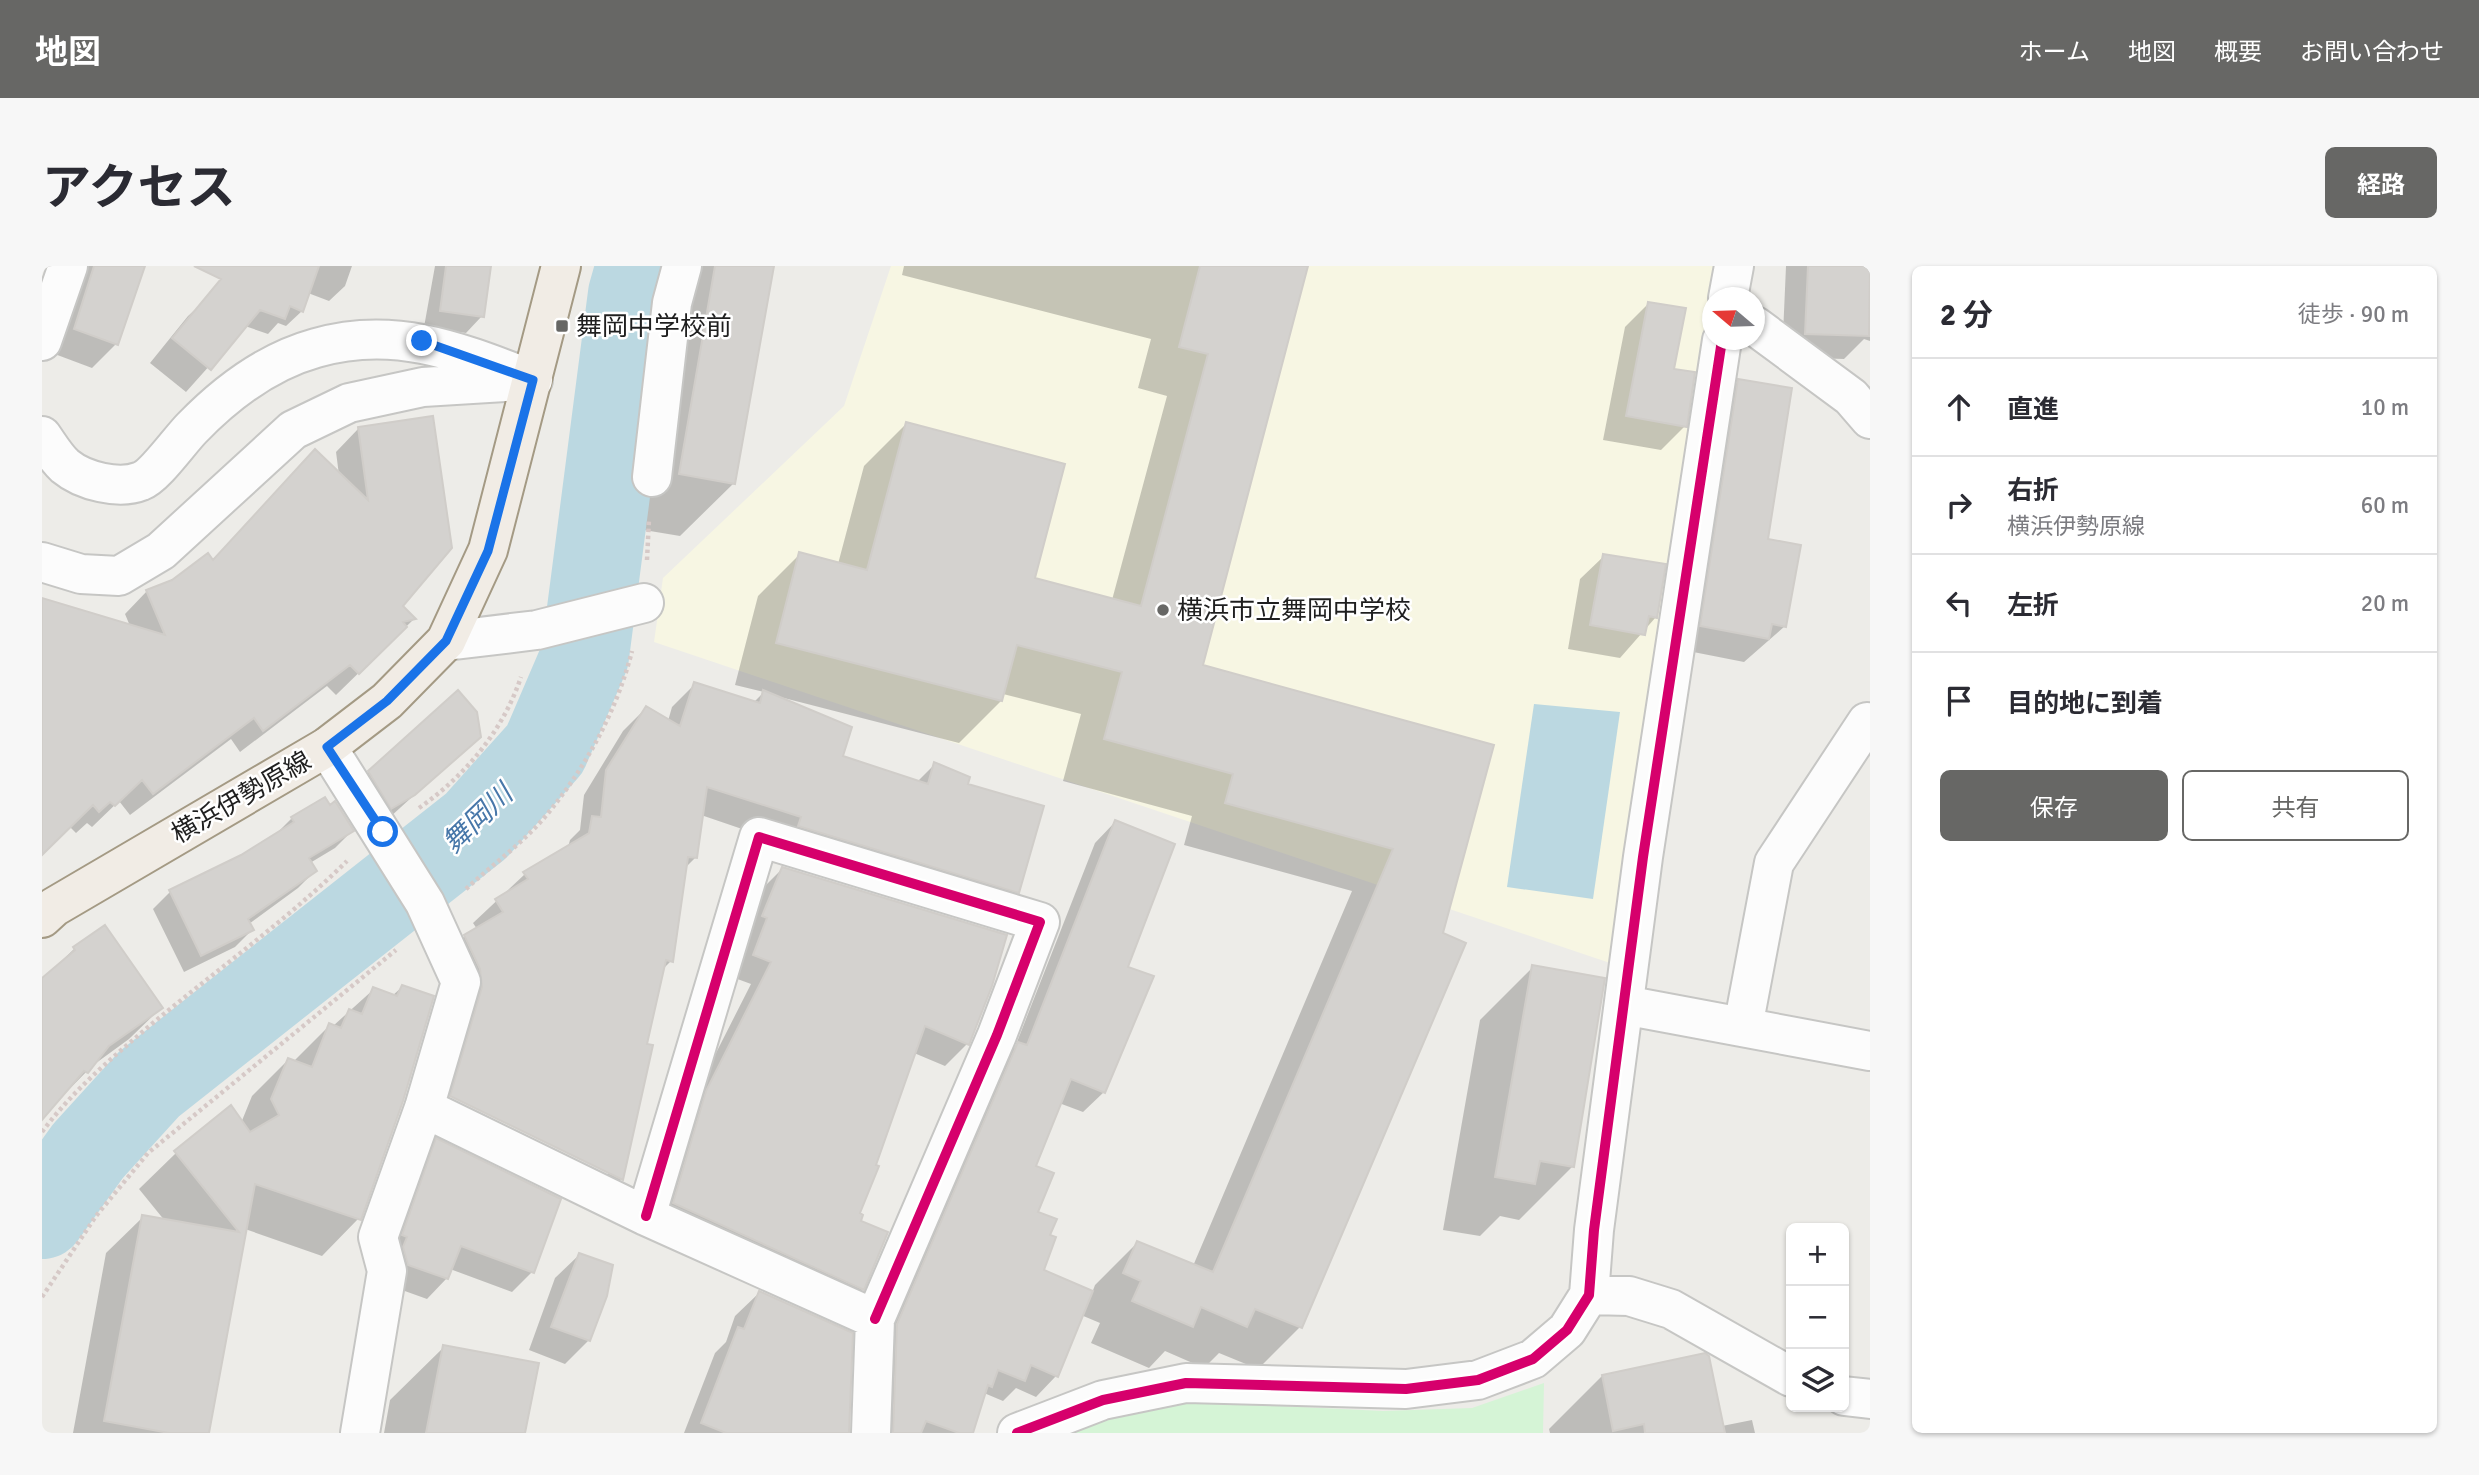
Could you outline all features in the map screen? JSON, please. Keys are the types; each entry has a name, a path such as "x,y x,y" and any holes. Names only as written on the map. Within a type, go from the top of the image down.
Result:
{"main road":[{"name":"横浜伊勢原線","path":"42,918 54,907 327,747 387,701 446,641 488,551 561,266"}],"street":[{"path":"42,341 68,266"},
{"path":"652,478 672,303 682,266"},
{"path":"1730,287 1734,266"},
{"path":"1765,333 1850,397 1870,419"},
{"path":"42,436 66,466 95,481 126,485 144,481 194,426 248,379 314,348 355,339 422,341 533,380"},
{"path":"1017,1433 1103,1400 1186,1383 1406,1390 1478,1380 1533,1359 1567,1330 1589,1295 1594,1230 1643,857 1720,350"},
{"path":"42,562 81,574 119,576 161,551 293,430 349,403 423,387 533,380"},
{"path":"446,641 544,628 633,606"},
{"path":"1743,1027 1774,863 1867,722"},
{"path":"327,747 425,903 461,982 424,1108 378,1237 387,1271 360,1433"},
{"path":"646,1216 760,837 1040,922 997,1035 875,1319 871,1433"},
{"path":"1624,1005 1870,1051"},
{"path":"424,1108 646,1216 875,1319"},
{"path":"1589,1295 1629,1296 1671,1308 1786,1374"},
{"path":"1849,1397 1870,1399"}],"path":[{"path":"42,1132 58,1111 124,1047 311,896 356,852 387,840 446,790 489,741 513,700 544,628"}],"shaded area":[{"name":"横浜市立舞岡中学校","path":"891,266 1720,266 1717,287 1702,287 1702,350 1707,350 1613,964 654,642 663,578 844,406"}],"green space":[{"path":"1544,1383 1543,1433 1072,1433 1100,1420 1180,1401 1383,1411 1472,1408"}],"water":[{"path":"1534,704 1620,712 1593,899 1507,887"}],"building":[{"path":"94,266 145,266 118,345 74,329"},
{"path":"194,266 319,266 303,312 290,306 285,319 260,310 211,370 172,338 221,279"},
{"path":"446,266 491,266 484,317 440,311"},
{"path":"715,266 774,266 735,484 679,474"},
{"path":"1200,266 1308,266 1203,665 1494,745 1443,933 1466,943 1302,1328 1255,1309 1247,1327 1201,1307 1193,1327 1132,1301 1141,1281 1123,1273 1137,1241 1213,1272 1393,849 1225,803 1233,774 1104,739 1122,672 1017,645 1002,701 776,643 799,552 867,570 906,422 1065,464 1035,578 1141,606 1208,354 1179,347"},
{"path":"1808,266 1870,266 1869,336 1805,334"},
{"path":"1648,302 1686,308 1674,369 1695,372 1687,427 1626,416"},
{"path":"1738,379 1792,388 1768,539 1801,545 1786,627 1772,624 1769,639 1700,626"},
{"path":"433,416 452,548 403,606 416,619 403,622 407,627 359,674 350,665 263,731 254,718 153,794 142,780 115,806 110,802 99,812 93,805 42,855 42,598 165,635 146,590 172,580 208,553 213,560 315,449 368,500 358,427"},
{"path":"1603,554 1666,564 1657,618 1649,616 1645,635 1590,625"},
{"path":"694,682 760,703 763,690 852,727 843,756 928,784 934,762 970,777 968,784 1044,806 1019,893 798,826 801,817 707,787 697,858 688,857 673,962 666,960 647,1044 653,1045 623,1180 450,1096 482,987 480,969 464,935 503,912 495,899 528,879 523,872 589,833 592,816 601,817 606,770 646,706 680,726"},
{"path":"458,690 477,712 481,737 415,795 391,809 368,771"},
{"path":"325,797 330,805 335,801 354,831 309,858 317,871 248,919 254,930 201,956 169,890 241,855 294,822 291,817"},
{"path":"1115,820 1175,844 1128,967 1154,976 1105,1093 1071,1079 1036,1166 1054,1173 1038,1212 1057,1219 1050,1235 1056,1237 1044,1270 1093,1291 1058,1377 1031,1365 1025,1381 998,1370 992,1387 988,1385 973,1433 959,1433 926,1421 921,1433 893,1433 897,1324 1018,1042 1027,1045"},
{"path":"782,867 1007,935 992,986 969,1045 925,1026 876,1165 879,1166 860,1213 863,1215 861,1221 888,1232 864,1290 673,1203 706,1091 771,962 753,955 767,918 762,916"},
{"path":"105,925 163,1008 109,1046 88,1073 84,1071 42,1120 42,978 75,950 73,947"},
{"path":"1532,965 1605,978 1574,1167 1540,1161 1535,1184 1495,1177"},
{"path":"402,985 434,996 403,1101 361,1220 255,1184 209,1433 169,1433 104,1421 142,1215 239,1232 174,1151 231,1105 250,1132 279,1115 271,1099 288,1058 312,1067 329,1023 341,1028 349,1009 362,1014 373,987 397,996"},
{"path":"436,1138 561,1199 534,1273 461,1246 448,1279 408,1265 403,1247 407,1237 402,1235"},
{"path":"579,1253 613,1265 607,1296 590,1341 551,1327"},
{"path":"759,1291 853,1333 849,1433 726,1433 701,1423 738,1327 744,1329"},
{"path":"443,1345 539,1363 525,1433 426,1433"},
{"path":"1705,1353 1709,1356 1725,1433 1645,1433 1644,1424 1613,1431 1602,1375"}],"waterway":[{"name":"舞岡川","path":"42,1215 88,1151 149,1084 476,826 545,749 585,656 632,294 640,266"}],"cycle path":[{"path":"1017,1433 1103,1400 1186,1383 1406,1389 1478,1380 1533,1359 1567,1330 1589,1295 1594,1230 1643,857 1720,350"},
{"path":"646,1216 759,837 1040,922 997,1035 875,1319"}],"place":[{"name":"舞岡中学校前","path":"562,326"},
{"name":"横浜市立舞岡中学校","path":"1163,610"}],"route":[{"path":"383,832 327,747 387,701 446,641 488,551 533,380 422,341"}]}
